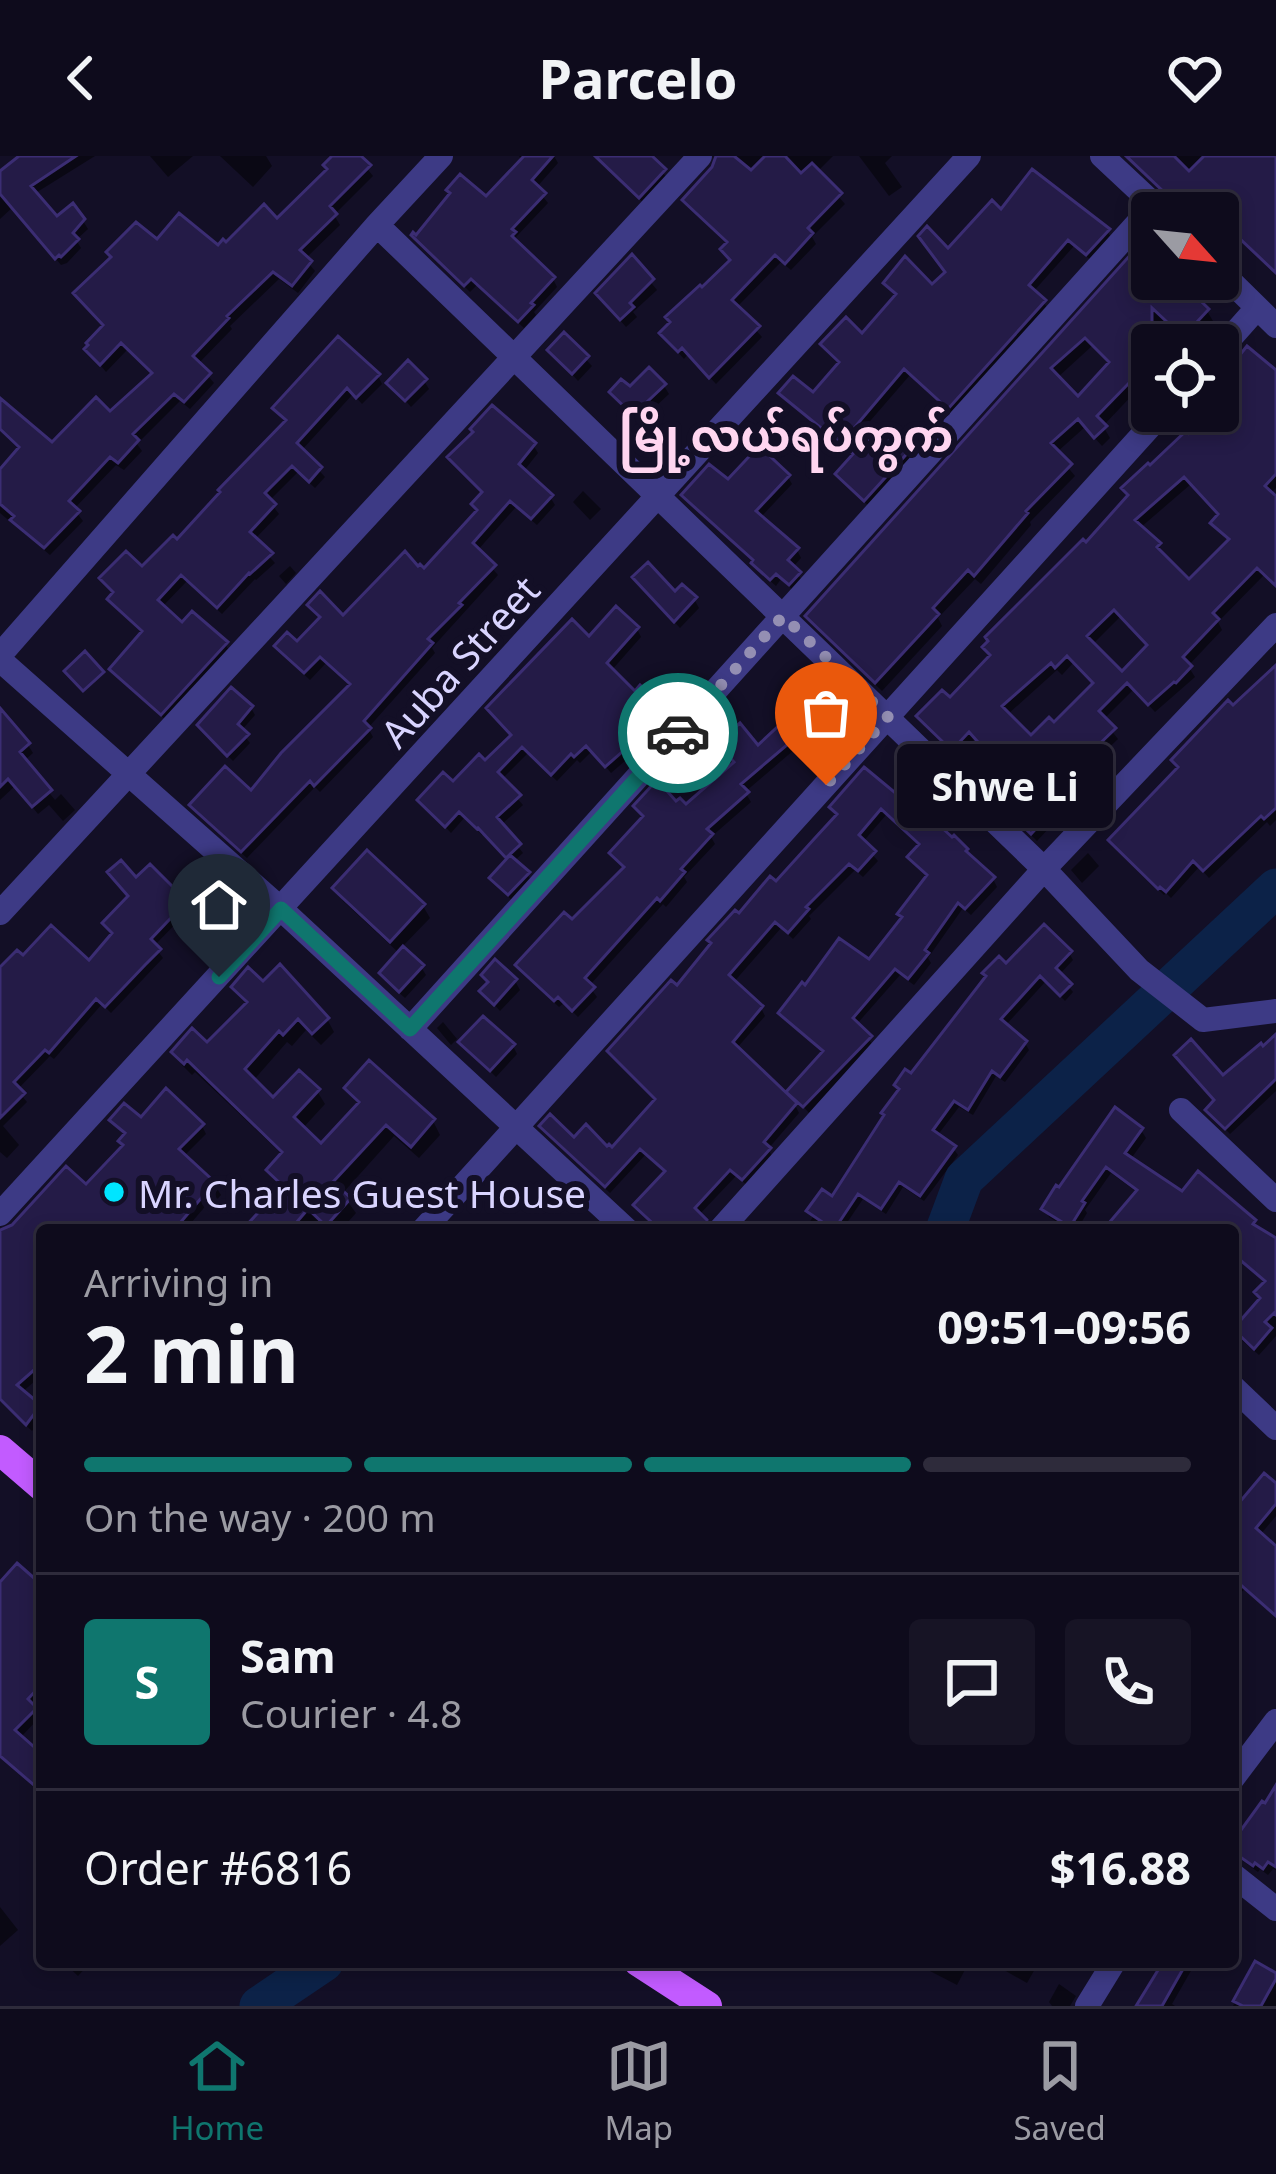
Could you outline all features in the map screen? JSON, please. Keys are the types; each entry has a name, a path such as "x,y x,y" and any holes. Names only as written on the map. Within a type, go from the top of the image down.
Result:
{"main road":[{"path":"0,1450 36,1481"},
{"path":"648,1968 706,2006"}],"street":[{"path":"440,156 0,658 281,909 621,1224"},
{"path":"0,913 700,156"},
{"name":"Auba Street","path":"0,1214 969,156"},
{"path":"1102,156 1140,192"},
{"path":"377,225 1044,868 1139,970 1203,1020 1276,1011"},
{"path":"410,1029 1131,238"},
{"path":"1239,290 1267,317 1239,337"},
{"path":"428,1224 1145,432"},
{"path":"726,1224 1044,868 1276,625"},
{"path":"1180,1110 1276,1200"},
{"path":"1239,1393 1276,1428"},
{"path":"1239,1770 1276,1721"},
{"path":"1239,1879 1276,1909"},
{"path":"1087,2006 1110,1968"}],"building":[{"path":"19,156 76,156 31,186 57,216 73,203 85,219 73,233 79,239 61,257 55,259 0,194 0,171"},
{"path":"332,156 361,156 371,165 330,206 337,214 300,250 312,261 292,286 273,272 227,316 193,356 211,373 184,402 174,394 133,434 139,440 118,463 110,457 69,501 80,511 44,548 10,520 14,516 0,504 0,469 19,447 0,429 0,398 52,442 96,397 110,411 152,373 121,343 100,365 84,349 103,325 73,293 111,257 106,252 136,222 157,239 179,213 218,245 264,204 277,218 327,169 323,165"},
{"path":"524,156 553,156 532,180 546,193 512,229 516,232 512,236 555,277 518,322 471,279 464,286 411,235 416,235 450,193 446,190 460,174 486,196"},
{"path":"595,156 652,156 666,169 639,198"},
{"path":"716,156 734,156 751,170 765,156 785,156 801,173 812,163 842,193 808,228 813,233 785,264 775,255 732,300 760,326 709,378 682,348 678,352 659,333 670,322 665,317 730,260 720,249 727,242 682,200"},
{"path":"1126,156 1174,156 1189,171 1204,156 1276,156 1276,273 1239,238 1239,192 1164,192"},
{"path":"1032,169 1110,229 1086,255 1068,240 1029,285 1046,300 948,409 904,369 854,428 879,451 897,432 914,446 864,501 835,474 853,454 778,393 793,376 813,392 839,362 820,344 846,317 862,333 896,294 883,283 905,256 932,284 945,272 918,236 927,226 948,248 992,200 1001,209"},
{"path":"632,254 654,279 620,320 595,293"},
{"path":"1131,254 1131,300 1200,300 1209,309 1195,324 1169,324 1152,308 1152,324 1131,324 1131,381 1097,416 1107,426 1094,438 1078,419 1051,443 1072,464 1026,511 974,576 968,570 933,608 939,614 875,683 805,616","holes":["1085,338 1109,362 1078,396 1051,368"]},
{"path":"564,332 589,356 572,374 547,350"},
{"path":"338,336 380,374 356,398 347,388 297,443 322,467 309,482 292,466 265,493 276,504 250,532 273,553 217,608 181,575 158,600 182,622 192,611 228,642 161,715 109,669 142,631 107,599 113,592 99,578 126,551 142,566 173,535 177,539 286,420 272,408"},
{"path":"1247,346 1276,370 1276,474 1265,486 1276,496 1276,586 1257,568 1213,613 1219,619 1183,657 1192,666 1176,683 1148,705 1127,683 1099,711 1116,728 1087,756 1092,761 1031,834 995,799 1010,784 989,765 994,760 969,732 954,748 916,716 942,690 950,697 990,655 982,647 988,641 985,637 1083,539 1086,542 1128,495 1121,488 1189,433 1239,432 1239,356","holes":["1184,477 1218,514 1210,523 1229,539 1189,579 1157,547 1161,543 1135,520","1114,610 1147,645 1122,671 1087,636","1067,656 1093,683 1054,722 1049,717 1031,735 1002,706 1051,663 1055,668"]},
{"path":"408,360 427,379 405,401 386,383"},
{"path":"649,367 666,384 633,415 609,392 621,379 630,386"},
{"path":"492,405 536,443 519,464 553,495 531,519 510,501 473,543 496,565 428,639 433,643 364,721 371,728 314,786 310,781 241,852 189,805 225,766 251,790 350,684 320,657 304,673 274,646 287,632 297,641 320,617 307,605 320,591 343,615 405,551 424,568 477,510 471,504 482,492 447,457"},
{"path":"759,446 790,475 756,511 799,548 788,560 801,572 789,585 776,574 770,580 681,495 709,464 728,479"},
{"path":"648,562 675,591 682,584 697,597 674,622 632,577"},
{"path":"616,606 639,627 607,663 635,691 640,685 660,704 626,738 631,744 605,767 586,746 551,775 522,747 498,772 521,795 497,817 521,844 506,858 459,812 445,827 417,800 443,772 453,781 479,754 485,760 511,735 486,708 572,619 589,636"},
{"path":"85,651 104,672 83,691 64,671"},
{"path":"1276,665 1276,808 1264,819 1261,816 1203,871 1193,861 1166,892 1158,889 1108,840 1178,767 1171,760 1228,700 1233,705"},
{"path":"231,687 253,706 238,724 249,734 227,756 197,725"},
{"path":"800,706 817,725 741,784 749,792 707,829 713,834 681,869 685,872 585,978 595,987 572,1011 515,965 564,912 572,919 624,867 609,853 643,816 633,806 657,780 676,801 680,798 686,804 734,762 717,743 740,723 758,745"},
{"path":"0,708 30,743 20,752 52,790 32,807 8,779 0,787"},
{"path":"864,767 899,796 903,792 995,877 965,909 958,903 908,979 895,969 853,1018 872,1036 803,1107 786,1092 823,1051 778,1013 839,938 869,959 927,875 907,857 919,844 881,809 859,835 876,851 858,871 849,864 806,907 809,909 788,933 775,922 729,975 763,1006 733,1042 797,1103 764,1142 771,1148 742,1180 730,1170 695,1208 706,1224 654,1224 633,1205 665,1171 640,1149 605,1187 539,1126 550,1114 574,1137 586,1124 612,1147 655,1099 607,1051 671,980 677,985 711,943 707,940 735,910 739,913 770,876 776,881 837,814 829,807"},
{"path":"367,850 425,904 390,942 332,888"},
{"path":"510,855 530,872 508,895 489,878"},
{"path":"121,860 136,877 150,864 187,901 151,939 161,949 105,1007 96,999 49,1053 45,1050 14,1082 25,1093 0,1118 0,967 17,950 23,955 51,925 89,960 112,933 102,923 128,896 107,872"},
{"path":"207,896 224,913 202,936 184,919"},
{"path":"1044,924 1072,951 1056,968 1072,984 1060,996 1040,976 1001,1019 1027,1041 1000,1077 992,1071 968,1110 954,1101 933,1130 956,1146 920,1196 899,1182 881,1209 858,1194 838,1224 825,1224 806,1211 822,1189 832,1196 899,1089 894,1085 905,1069 911,1073 986,976 982,973 999,956 1006,963"},
{"path":"403,946 424,965 399,992 379,973"},
{"path":"495,959 517,979 494,1005 479,991 488,982 481,975"},
{"path":"280,964 329,1018 312,1034 298,1019 283,1035 279,1031 245,1069 273,1097 299,1070 320,1089 294,1117 321,1143 359,1102 344,1088 369,1060 435,1119 411,1147 386,1125 333,1182 351,1198 328,1224 308,1209 295,1224 248,1224 283,1186 266,1170 282,1152 187,1060 184,1064 171,1052 192,1028 207,1042 247,1002 231,987 248,967 263,981"},
{"path":"483,1016 515,1044 490,1071 458,1042"},
{"path":"1276,1034 1276,1079 1225,1129 1205,1110 1214,1100 1174,1055 1191,1039 1223,1075"},
{"path":"166,1088 204,1124 179,1149 218,1185 179,1224 36,1224 36,1368 17,1385 36,1401 36,1412 26,1425 0,1399 0,1230 12,1225 66,1166 86,1184 123,1145 118,1141 125,1133 109,1120 124,1103 141,1117"},
{"path":"1115,1107 1143,1128 1125,1153 1182,1191 1198,1171 1256,1220 1253,1224 1276,1238 1276,1315 1265,1322 1272,1328 1254,1349 1239,1335 1239,1322 1260,1298 1254,1292 1265,1281 1239,1259 1239,1224 1108,1224 1137,1190 1106,1167 1072,1224 1065,1224 1041,1209"},
{"path":"1264,1473 1276,1483 1276,1504 1256,1528 1276,1546 1276,1616 1239,1583 1239,1503"},
{"path":"17,1563 36,1580 36,1690 28,1699 36,1709 15,1730 36,1749 36,1787 0,1756 0,1582"},
{"path":"1276,1785 1276,1867 1268,1862 1263,1869 1239,1856 1239,1833"},
{"path":"1255,1961 1276,1973 1276,1979 1261,2006 1243,2006 1233,2001"},
{"path":"1159,1968 1184,1968 1162,2006 1136,2006"}],"waterway":[{"path":"947,1224 964,1179 1276,888"},
{"path":"259,2006 315,1968"}],"way so far":[{"path":"678,733 783,616 888,717 826,785"}],"place":[{"name":"Shwe Li","path":"826,785"},
{"name":"Mr. Charles Guest House","path":"114,1192"}],"district":[{"name":"မြို့လယ်ရပ်ကွက်","path":"786,434"}],"route":[{"path":"219,977 281,909 410,1029 678,733"}]}
